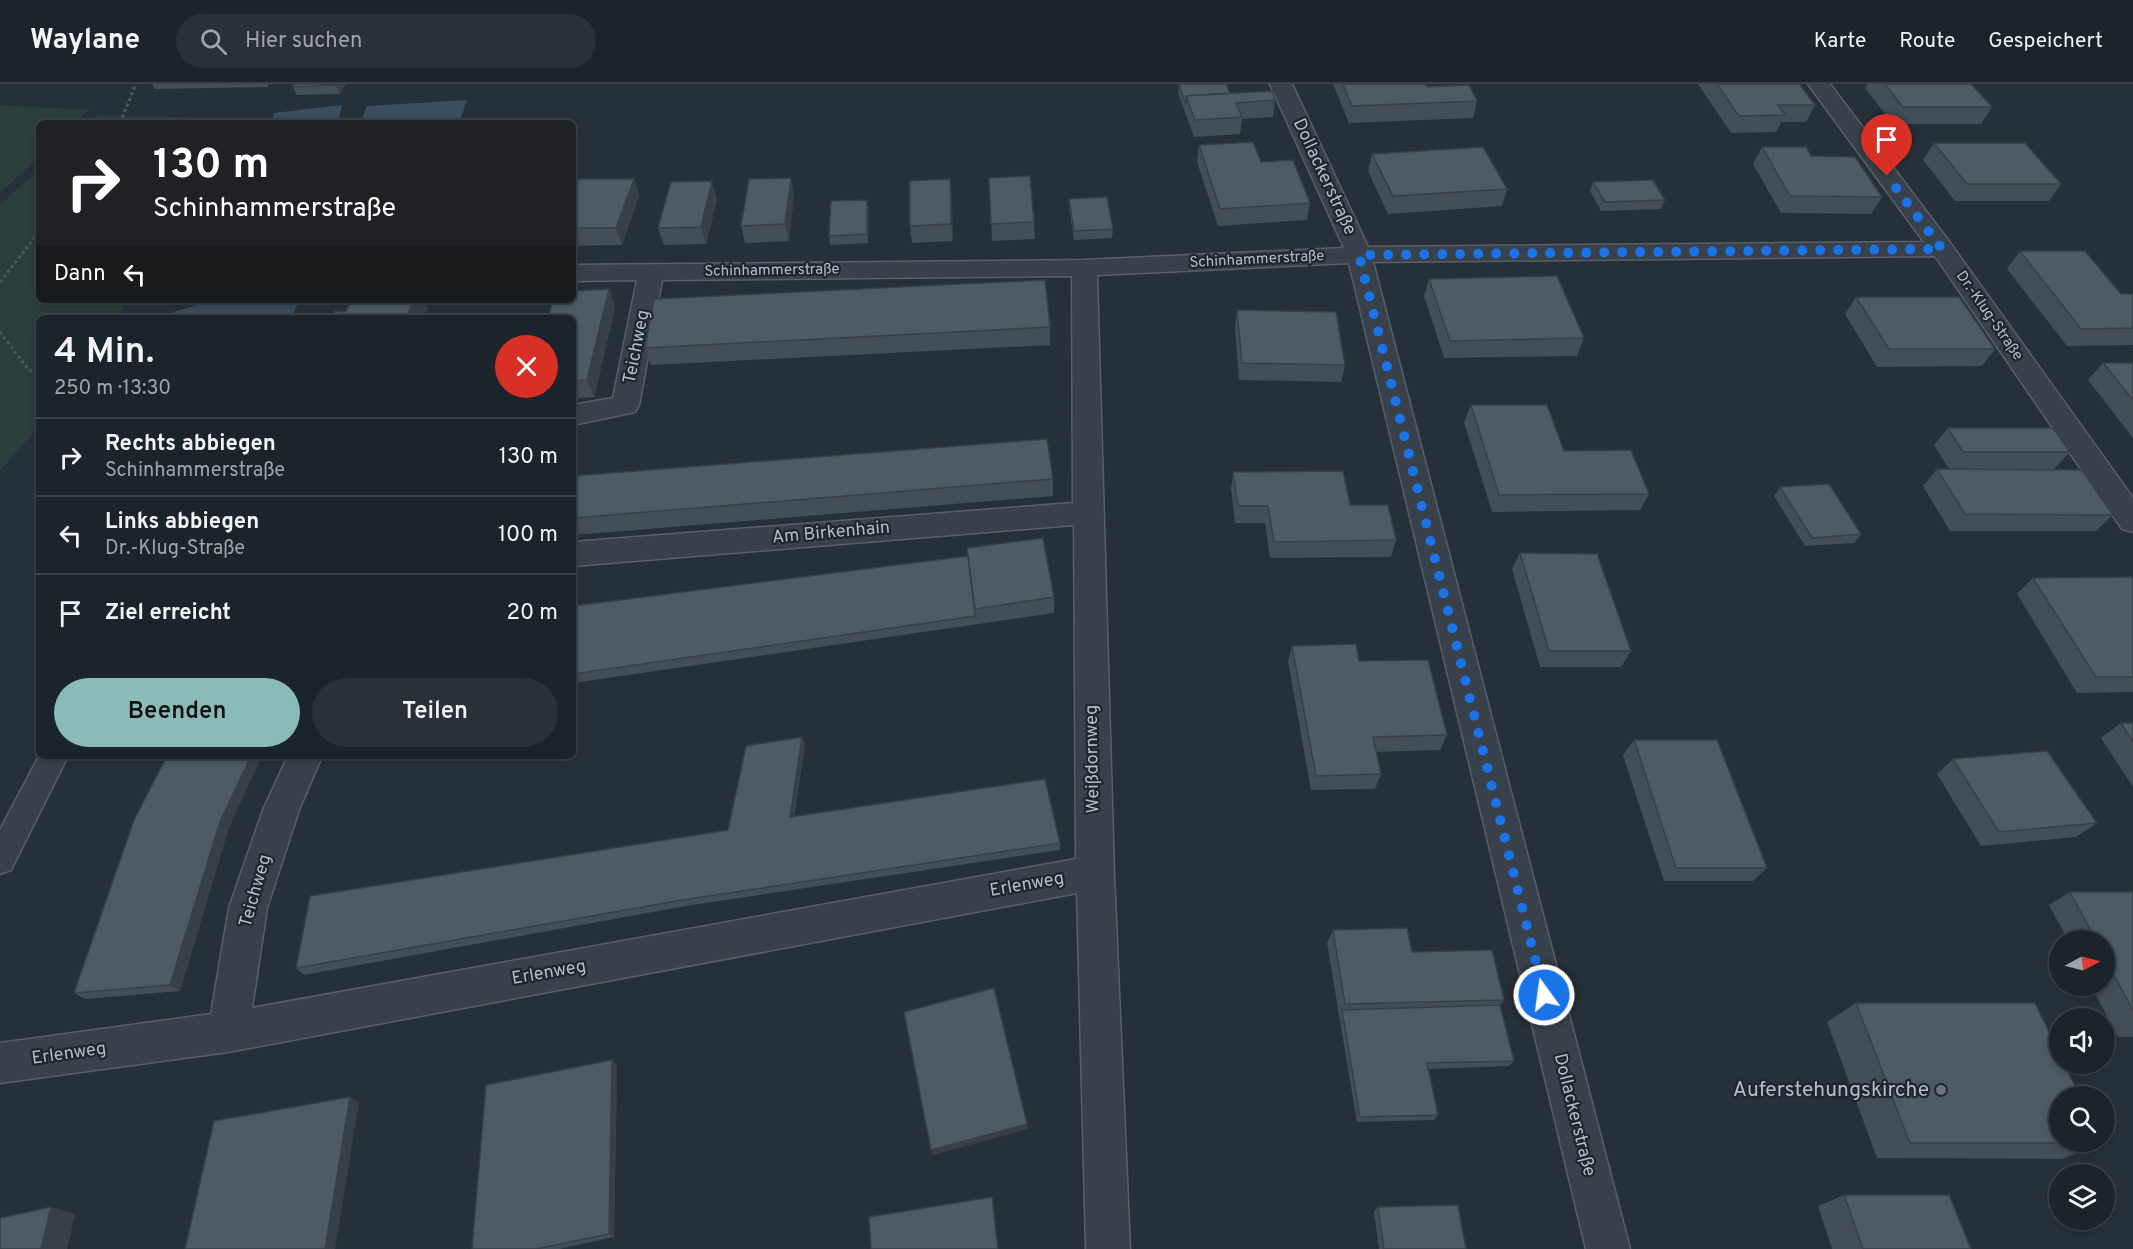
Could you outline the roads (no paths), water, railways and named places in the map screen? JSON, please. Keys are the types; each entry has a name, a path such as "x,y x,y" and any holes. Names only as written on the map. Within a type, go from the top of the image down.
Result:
{"street":[{"name":"Dollackerstraße","path":"1281,84 1359,255 1608,1249"},
{"name":"Dr.-Klug-Straße","path":"1819,84 1942,249 2133,521"},
{"name":"Schinhammerstraße","path":"576,273 1084,268 1359,255 1942,249"},
{"name":"Weißdornweg","path":"1084,268 1095,873 1108,1249"},
{"name":"Teichweg","path":"576,414 625,405 651,273"},
{"name":"Am Birkenhain","path":"576,554 1088,513"},
{"name":"Teichweg","path":"228,1032 248,908 280,810 305,759"},
{"name":"Erlenweg","path":"0,1063 228,1032 1095,873"}],"lane":[{"path":"0,860 52,759"}],"water":[{"path":"467,100 460,120 361,120 367,106"},
{"path":"342,105 339,120 272,120 274,113"},
{"path":"203,303 298,303 292,315 164,315"}],"place":[{"name":"Auferstehungskirche","path":"1941,1090"}]}
